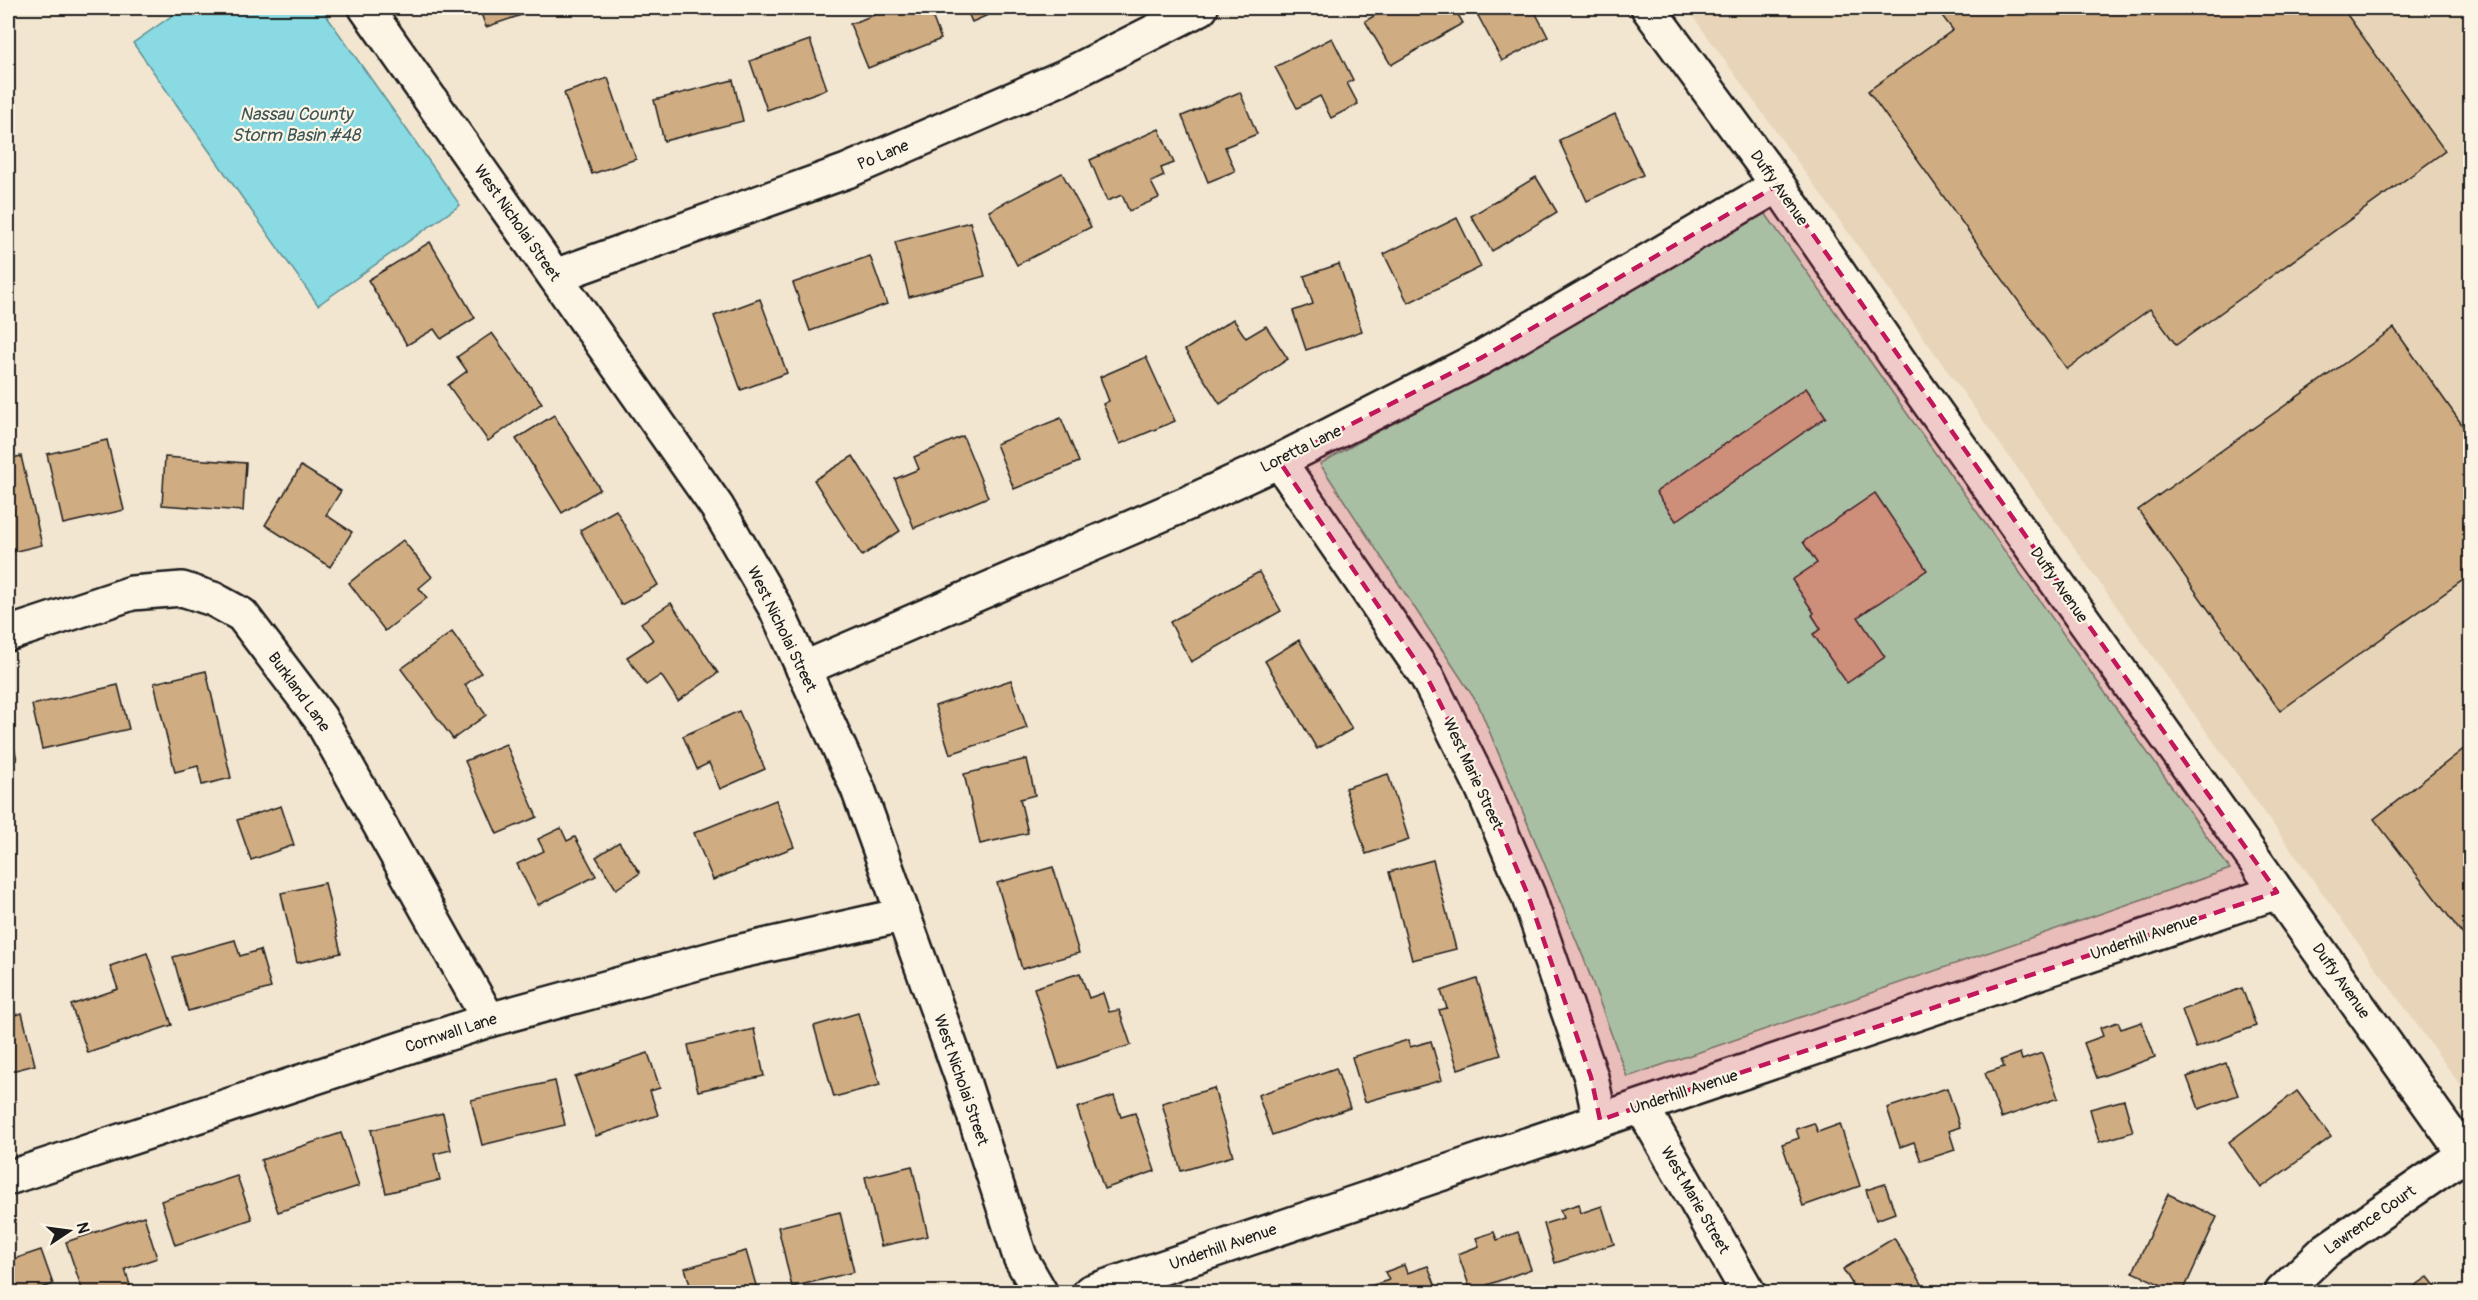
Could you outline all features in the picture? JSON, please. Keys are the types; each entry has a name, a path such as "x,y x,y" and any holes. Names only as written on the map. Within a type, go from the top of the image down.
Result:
{"street":[{"name":"West Nicholai Street","path":"366,8 717,507 776,609 858,789 963,1081 1020,1257 1040,1293"},
{"name":"Po Lane","path":"555,276 847,171 1064,76 1201,8"},
{"name":"Duffy Avenue","path":"1648,8 1778,185 1911,377 2468,1158"},
{"name":"Loretta Lane","path":"803,669 1188,503 1279,461 1481,358 1778,185"},
{"name":"West Marie Street","path":"1279,461 1426,677 1482,787 1528,895 1591,1077 1600,1120"},
{"name":"Burkland Lane","path":"8,634 132,593 182,589 213,599 242,615 320,718 489,1020"},
{"name":"Underhill Avenue","path":"1090,1293 2277,892"},
{"name":"Cornwall Lane","path":"8,1178 489,1020 737,952 902,915"},
{"name":"West Marie Street","path":"1642,1107 1748,1293"},
{"name":"Lawrence Court","path":"2282,1293 2326,1250 2468,1158"}],"highlighted area":[{"path":"1778,185 2277,892 1600,1120 1591,1077 1528,895 1482,787 1427,677 1279,461 1481,358"}],"shaded area":[{"path":"1687,8 2470,8 2470,1099"}],"green space":[{"path":"1765,213 2230,869 1627,1077 1584,959 1478,704 1320,464"}],"water":[{"name":"Nassau County Storm Basin #48","path":"183,8 321,8 460,205 318,305 133,43"}],"building":[{"path":"479,8 532,8 533,11 486,27"},
{"path":"871,8 929,8 941,39 868,68 850,24 874,15"},
{"path":"966,8 1004,8 972,22"},
{"path":"1388,8 1454,8 1463,23 1391,65 1365,21"},
{"path":"1474,8 1533,8 1548,37 1502,61"},
{"path":"1936,8 2345,8 2343,9 2445,151 2176,345 2150,309 2067,369 1868,91 1953,30"},
{"path":"1332,38 1353,80 1347,83 1358,104 1331,118 1320,96 1297,108 1275,67"},
{"path":"810,40 827,89 767,110 750,61"},
{"path":"608,78 636,159 592,174 564,93"},
{"path":"733,80 743,121 664,141 654,100"},
{"path":"1240,92 1257,134 1225,147 1235,171 1208,182 1182,116"},
{"path":"1615,114 1643,175 1587,201 1559,140"},
{"path":"1159,129 1174,163 1161,168 1164,176 1151,182 1159,198 1129,211 1122,195 1107,201 1090,160"},
{"path":"1062,173 1091,227 1017,265 989,211"},
{"path":"1536,177 1557,212 1492,251 1471,216"},
{"path":"1457,218 1481,267 1408,303 1384,254"},
{"path":"970,222 985,276 909,297 895,242"},
{"path":"430,242 475,318 441,339 434,329 407,345 368,280"},
{"path":"870,256 887,304 810,331 793,283"},
{"path":"1339,264 1362,331 1306,350 1293,311 1313,304 1304,276"},
{"path":"760,299 787,373 741,390 714,316"},
{"path":"1233,319 1246,338 1266,326 1288,359 1220,404 1185,350"},
{"path":"2394,328 2470,436 2470,575 2280,711 2138,510"},
{"path":"492,333 542,403 488,441 448,385 467,371 457,357"},
{"path":"1146,357 1175,421 1120,444 1103,404 1109,401 1100,377"},
{"path":"1806,388 1826,417 1676,521 1656,492"},
{"path":"554,415 600,489 562,513 516,439"},
{"path":"1061,418 1079,462 1014,489 996,444"},
{"path":"963,436 988,497 914,528 895,479 919,469 914,457"},
{"path":"107,440 124,510 63,524 47,454"},
{"path":"21,456 42,545 8,553 8,459"},
{"path":"853,456 900,531 862,556 814,480"},
{"path":"165,457 246,463 243,511 162,505"},
{"path":"301,466 341,491 326,515 352,532 330,567 265,525"},
{"path":"1875,493 1927,570 1858,617 1885,657 1847,683 1813,634 1821,629 1812,615 1814,613 1792,580 1817,563 1803,542"},
{"path":"616,510 658,585 621,605 580,530"},
{"path":"403,540 432,577 419,588 427,598 385,631 349,583"},
{"path":"1259,572 1281,611 1191,662 1170,622"},
{"path":"671,603 718,673 678,701 661,675 646,685 627,657 653,640 641,623"},
{"path":"452,632 481,673 465,685 486,715 453,739 401,669"},
{"path":"1299,640 1352,729 1317,749 1265,661"},
{"path":"206,671 231,778 202,785 198,766 175,772 154,683"},
{"path":"1011,680 1027,728 950,754 935,706"},
{"path":"118,685 129,729 42,749 32,705"},
{"path":"739,711 765,769 720,789 709,763 697,769 683,736"},
{"path":"8,721 17,760 8,762"},
{"path":"506,744 537,817 497,834 465,761"},
{"path":"2470,744 2470,944 2374,819"},
{"path":"1027,759 1035,795 1020,799 1028,833 980,844 964,774"},
{"path":"1388,774 1409,840 1366,854 1345,788"},
{"path":"776,800 794,847 713,880 694,833"},
{"path":"281,806 294,845 251,860 237,820"},
{"path":"561,828 567,841 575,837 596,876 538,905 517,864 544,851 538,839"},
{"path":"619,842 640,873 616,889 596,857"},
{"path":"1433,860 1456,949 1412,960 1389,872"},
{"path":"1053,867 1079,953 1022,969 997,883"},
{"path":"325,883 341,953 297,963 281,893"},
{"path":"235,940 240,956 260,950 271,988 188,1011 173,957"},
{"path":"147,953 172,1025 88,1053 71,1005 118,989 110,966"},
{"path":"1080,973 1089,998 1103,993 1109,1012 1119,1010 1131,1045 1059,1068 1034,988"},
{"path":"1477,979 1501,1055 1458,1069 1439,1010 1447,1008 1441,991"},
{"path":"2242,988 2256,1026 2196,1048 2182,1010"},
{"path":"22,1013 35,1065 8,1072 8,1017"},
{"path":"858,1013 880,1085 834,1097 814,1026"},
{"path":"2118,1022 2121,1029 2142,1022 2155,1057 2097,1078 2084,1043 2103,1036 2100,1028"},
{"path":"754,1029 764,1076 698,1091 688,1045"},
{"path":"1408,1040 1410,1047 1431,1041 1442,1080 1365,1102 1352,1057"},
{"path":"648,1053 660,1088 650,1091 658,1115 596,1136 575,1077"},
{"path":"2020,1053 2022,1060 2042,1053 2058,1098 2001,1118 1985,1073 2004,1067 2001,1060"},
{"path":"2226,1063 2238,1095 2199,1109 2187,1077"},
{"path":"1336,1068 1350,1108 1272,1135 1258,1095"},
{"path":"555,1081 565,1125 482,1145 471,1100"},
{"path":"1214,1088 1233,1156 1181,1171 1162,1103"},
{"path":"1947,1088 1960,1127 1949,1131 1955,1150 1921,1161 1914,1142 1900,1147 1887,1108"},
{"path":"2297,1091 2331,1137 2261,1188 2229,1142"},
{"path":"1114,1096 1121,1117 1135,1113 1155,1171 1104,1189 1077,1108"},
{"path":"2124,1100 2133,1132 2099,1142 2090,1109"},
{"path":"443,1113 451,1150 434,1154 440,1180 386,1193 371,1130"},
{"path":"1814,1123 1818,1132 1840,1124 1860,1186 1803,1206 1782,1144 1799,1138 1796,1129"},
{"path":"341,1133 359,1186 278,1212 261,1160"},
{"path":"912,1166 928,1236 881,1246 865,1177"},
{"path":"237,1176 252,1219 175,1245 161,1201"},
{"path":"1885,1184 1895,1213 1876,1220 1866,1190"},
{"path":"2168,1194 2217,1217 2183,1292 2177,1292 2133,1272"},
{"path":"1579,1204 1581,1213 1602,1206 1614,1244 1555,1263 1544,1224 1563,1218 1560,1210"},
{"path":"840,1212 854,1272 792,1287 778,1227"},
{"path":"144,1216 157,1258 125,1269 132,1292 83,1292 66,1242"},
{"path":"1494,1232 1497,1240 1518,1232 1531,1269 1471,1291 1458,1254 1479,1246 1476,1238"},
{"path":"1894,1238 1927,1292 1857,1292 1843,1269"},
{"path":"41,1250 53,1284 32,1292 8,1292 8,1261"},
{"path":"746,1251 758,1292 692,1292 685,1268"},
{"path":"1404,1265 1407,1273 1428,1266 1438,1292 1372,1292 1370,1286 1389,1280 1385,1272"},
{"path":"2428,1277 2440,1292 2406,1292"}]}
